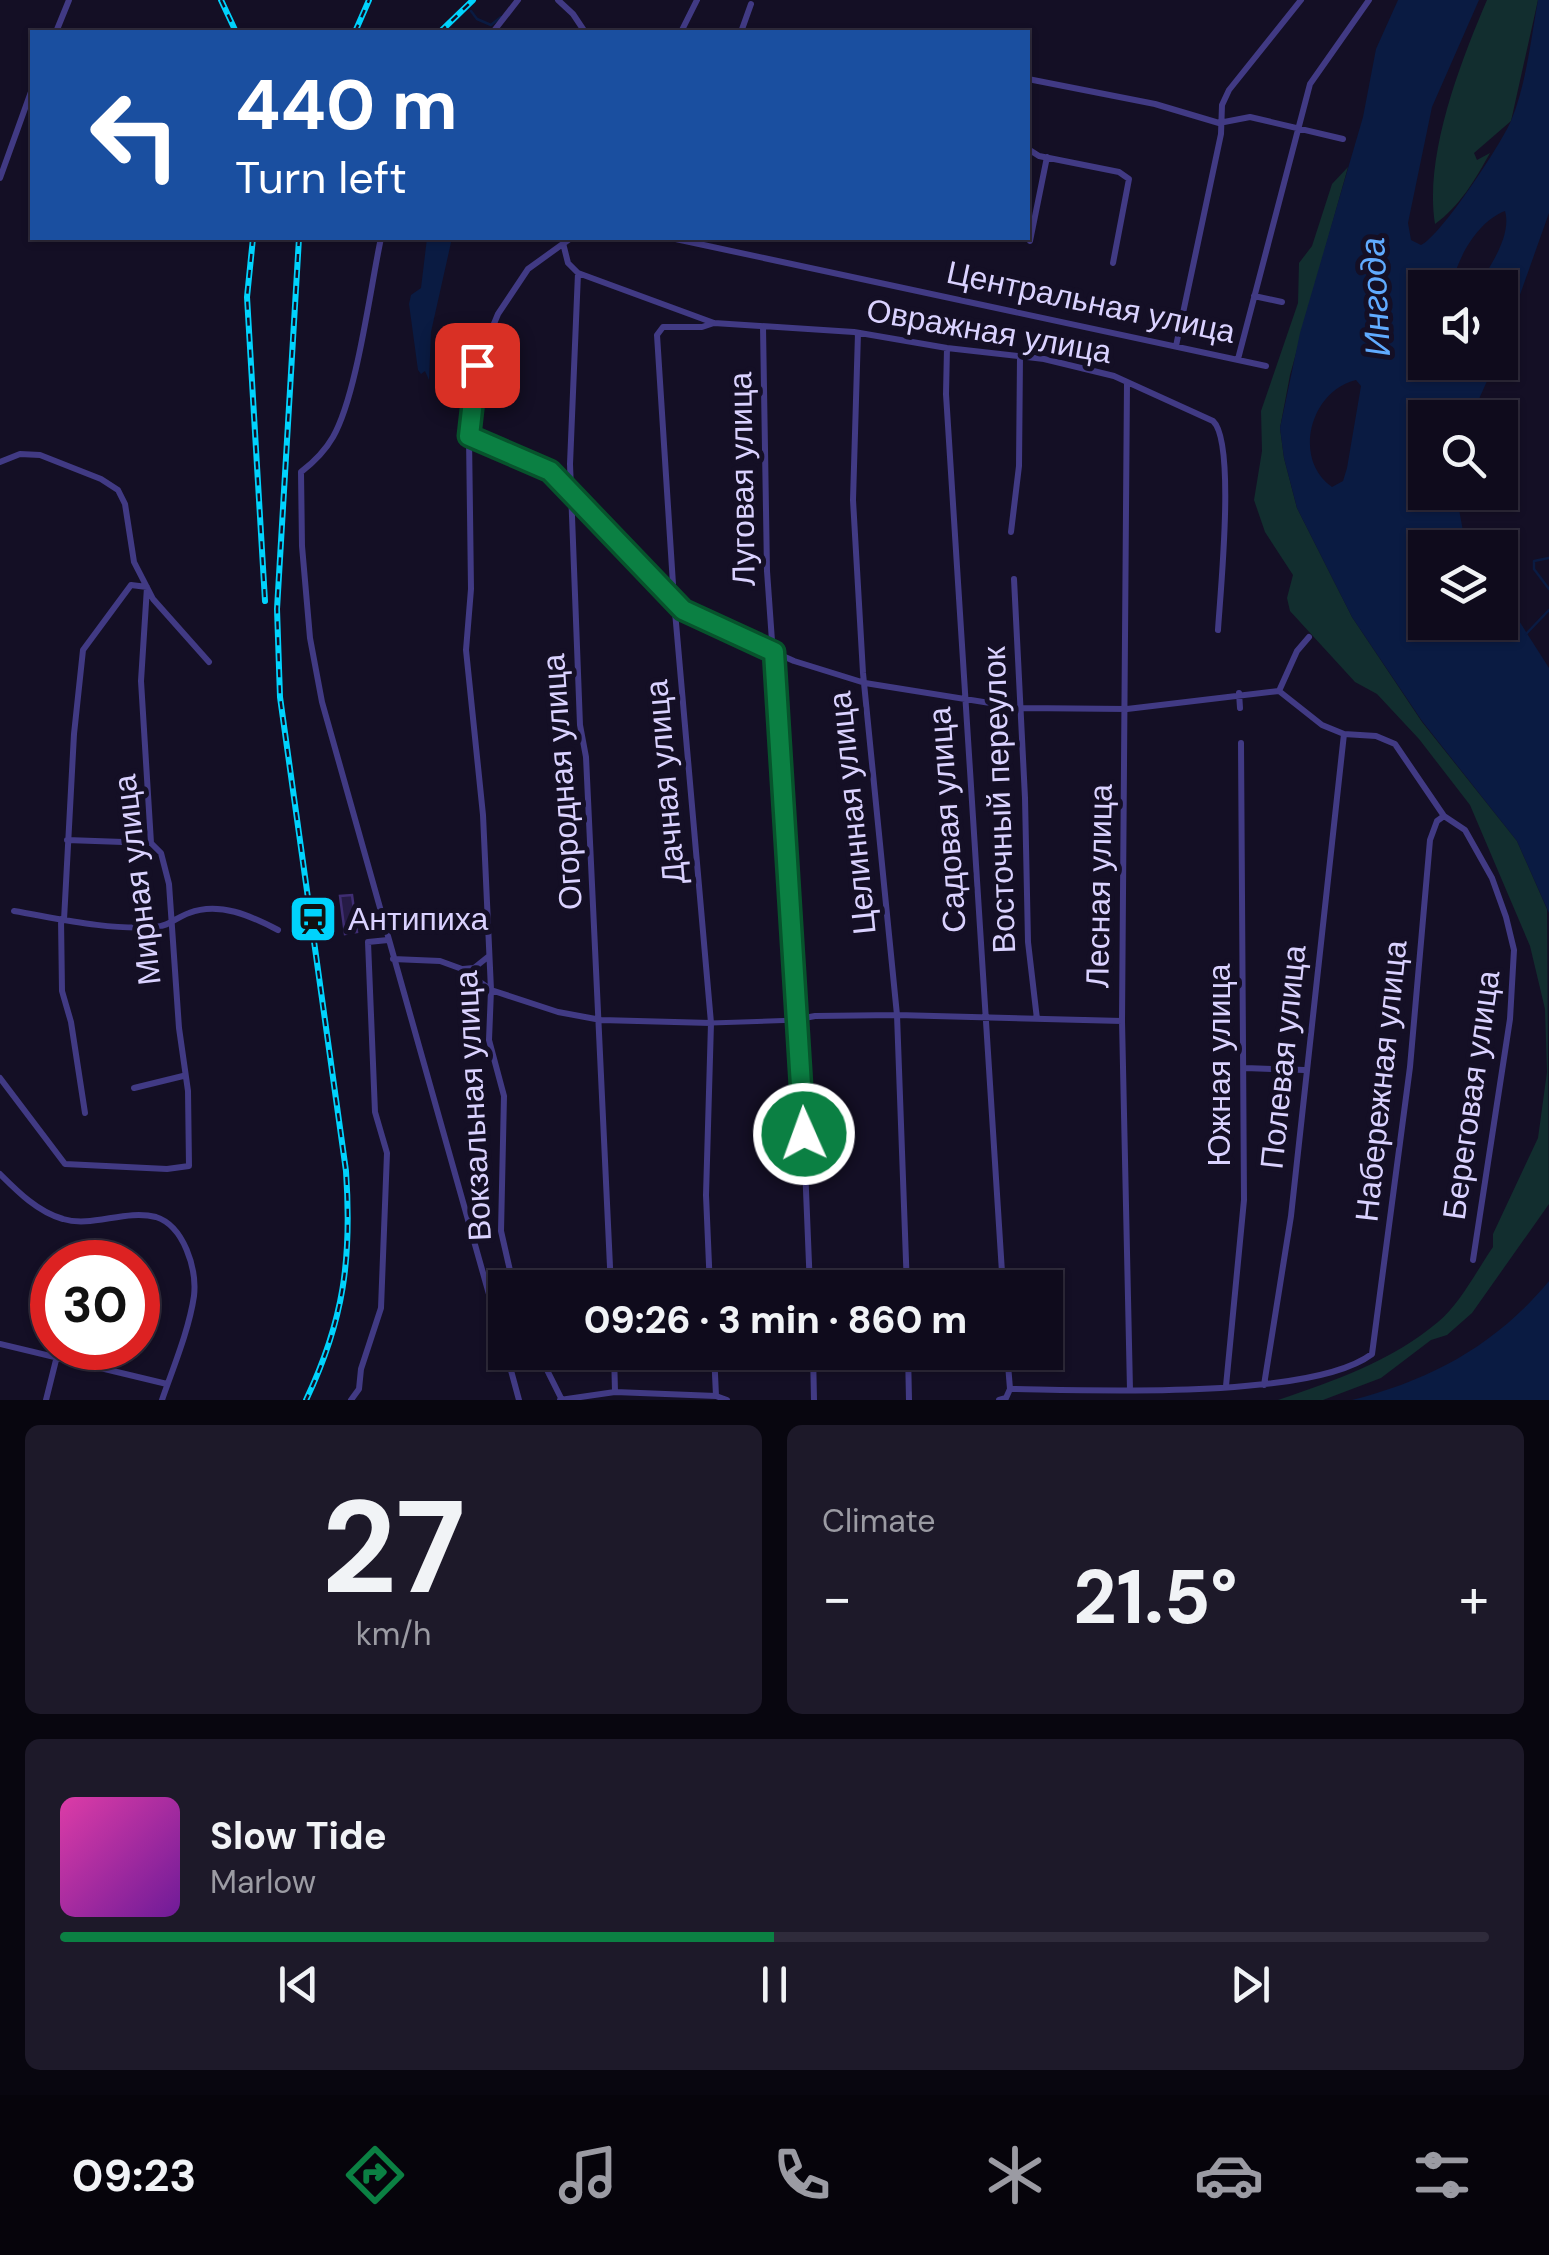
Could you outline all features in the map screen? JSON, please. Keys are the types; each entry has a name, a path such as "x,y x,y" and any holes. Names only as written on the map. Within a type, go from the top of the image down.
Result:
{"street":[{"path":"57,30 69,0"},
{"path":"495,30 518,0"},
{"path":"558,0 584,30"},
{"path":"682,30 697,0"},
{"path":"1176,346 1221,134 1219,123 1229,90 1300,0"},
{"path":"1238,359 1310,84 1369,0"},
{"path":"742,30 750,4"},
{"path":"1030,79 1155,104 1219,123 1250,117 1343,140"},
{"path":"0,178 30,95"},
{"path":"1030,150 1046,158 1118,172 1129,179 1113,263"},
{"path":"1030,240 1046,158"},
{"path":"381,240 348,392 334,435 302,472 302,546 310,638 322,702 488,1292"},
{"path":"567,240 568,263 578,273"},
{"name":"Вокзальная улица","path":"510,1270 501,1232 504,1096 489,1040 491,990 484,815 466,650 470,589 469,436 477,365 498,314 528,269 567,240"},
{"name":"Центральная улица","path":"680,240 1266,366"},
{"name":"Овражная улица","path":"578,273 714,323 858,333 1044,359 1127,382 1213,421 1221,430 1224,533 1218,630"},
{"name":"Огородная улица","path":"578,273 572,492 580,725 586,757 601,1020 610,1270"},
{"path":"1254,296 1282,302"},
{"name":"Дачная улица","path":"709,1270 706,1195 711,1022 674,600 658,334 663,327 702,327 714,323"},
{"name":"Луговая улица","path":"764,328 766,571 799,1020 809,1270"},
{"name":"Целинная улица","path":"858,333 853,500 865,683 897,1016 906,1270"},
{"name":"Садовая улица","path":"947,348 964,700 1002,1270"},
{"path":"1011,532 1019,466 1020,357"},
{"name":"Лесная улица","path":"1127,382 1122,1021 1130,1390"},
{"path":"469,436 550,471 691,615 774,652 865,683 1021,708 1127,709 1239,693 1280,692 1297,652 1309,637"},
{"path":"0,462 20,454 40,456 102,478 118,490 126,504 134,562 146,587 209,662"},
{"name":"Восточный переулок","path":"1014,579 1028,942 1037,1019"},
{"path":"85,1113 71,1022 62,991 62,920 83,650 130,584 146,587"},
{"name":"Мирная улица","path":"0,1078 64,1164 167,1169 189,1166 188,1091 183,1076 170,884 160,853 151,843 141,681 146,587"},
{"name":"Береговая улица","path":"1280,692 1322,725 1344,734 1376,736 1395,744 1444,816 1465,830 1492,878 1514,950 1508,1037 1472,1260"},
{"path":"1239,693 1240,708"},
{"name":"Полевая улица","path":"1264,1385 1291,1216 1304,1070 1344,734"},
{"name":"Южная улица","path":"1226,1386 1244,1200 1246,1068 1238,779 1241,743"},
{"name":"Набережная улица","path":"1264,1385 1307,1379 1372,1354 1410,1067 1430,840 1437,821 1444,816"},
{"path":"68,840 151,843"},
{"path":"14,911 98,927 172,925 191,912 222,909 251,916 278,930"},
{"path":"351,1400 359,1389 360,1369 381,1308 387,1153 375,1112 368,942 388,940"},
{"path":"462,970 474,968 489,956"},
{"path":"393,959 429,959 462,970 491,990 558,1012 601,1020 711,1022 897,1016 1122,1021"},
{"path":"1246,1068 1304,1070"},
{"path":"134,1088 183,1076"},
{"path":"0,1174 30,1203 65,1220 131,1215 157,1218 174,1228 184,1243 194,1294 162,1400"},
{"path":"0,1344 30,1348"},
{"path":"46,1400 54,1370"},
{"path":"119,1370 167,1384"},
{"path":"510,1370 519,1400"},
{"path":"546,1370 560,1399 615,1392 716,1396 727,1400"},
{"path":"614,1370 615,1392"},
{"path":"715,1370 716,1396"},
{"path":"813,1370 814,1400"},
{"path":"909,1370 910,1400"},
{"path":"999,1400 1006,1398 1010,1389 1008,1370"},
{"path":"1010,1389 1264,1385"}],"green space":[{"path":"1487,0 1538,0 1511,121 1474,153 1477,160 1490,153 1473,183 1435,224 1433,197 1440,140 1456,81"},
{"path":"1348,167 1290,375 1280,428 1284,458 1297,508 1352,617 1422,722 1517,841 1547,909 1549,1204 1472,1313 1447,1335 1431,1340 1381,1378 1323,1400 1278,1400 1382,1359 1420,1336 1454,1306 1493,1247 1493,1234 1538,1138 1547,1072 1545,1009 1530,946 1470,805 1419,739 1377,694 1355,682 1290,611 1287,598 1293,575 1265,532 1254,500 1262,451 1261,411 1298,303 1299,263 1312,246 1332,184"}],"water":[{"name":"Ингода","path":"1398,0 1479,0 1432,107 1408,223 1411,240 1421,245 1456,208 1505,133 1521,92 1538,0 1549,0 1549,213 1518,300 1518,270 1487,270 1503,240 1505,211 1477,232 1457,270 1408,270 1408,380 1487,380 1479,400 1408,400 1408,510 1459,510 1463,530 1408,530 1408,640 1518,640 1518,619 1549,668 1549,913 1517,841 1422,721 1352,617 1297,508 1284,458 1280,428 1300,333 1363,117 1376,49","holes":["1356,380 1361,386 1343,481 1332,487 1312,460 1310,444 1312,427 1327,397"]},
{"path":"427,240 452,240 431,332 429,380 425,371 421,374 418,370 409,304 411,295 421,288"},
{"path":"1549,1281 1549,1400 1352,1400 1409,1382 1460,1357 1507,1324"}],"building":[{"name":"Антипиха","path":"352,895 357,932 345,934 340,896"}],"waterway":[{"path":"471,11 477,19 491,25 501,17"},
{"path":"1549,558 1534,561 1534,569 1549,589"},
{"path":"1526,634 1549,610"}],"railway":[{"path":"221,0 235,30"},
{"path":"356,30 369,0"},
{"path":"442,30 473,0"},
{"path":"253,240 247,297 265,601"},
{"path":"299,240 277,609 280,697 348,1203 346,1261 337,1316 306,1400"}],"place":[{"name":"Антипиха","path":"313,919"}],"route":[{"path":"477,365 469,436 559,478 683,610 774,652 804,1134"}]}
